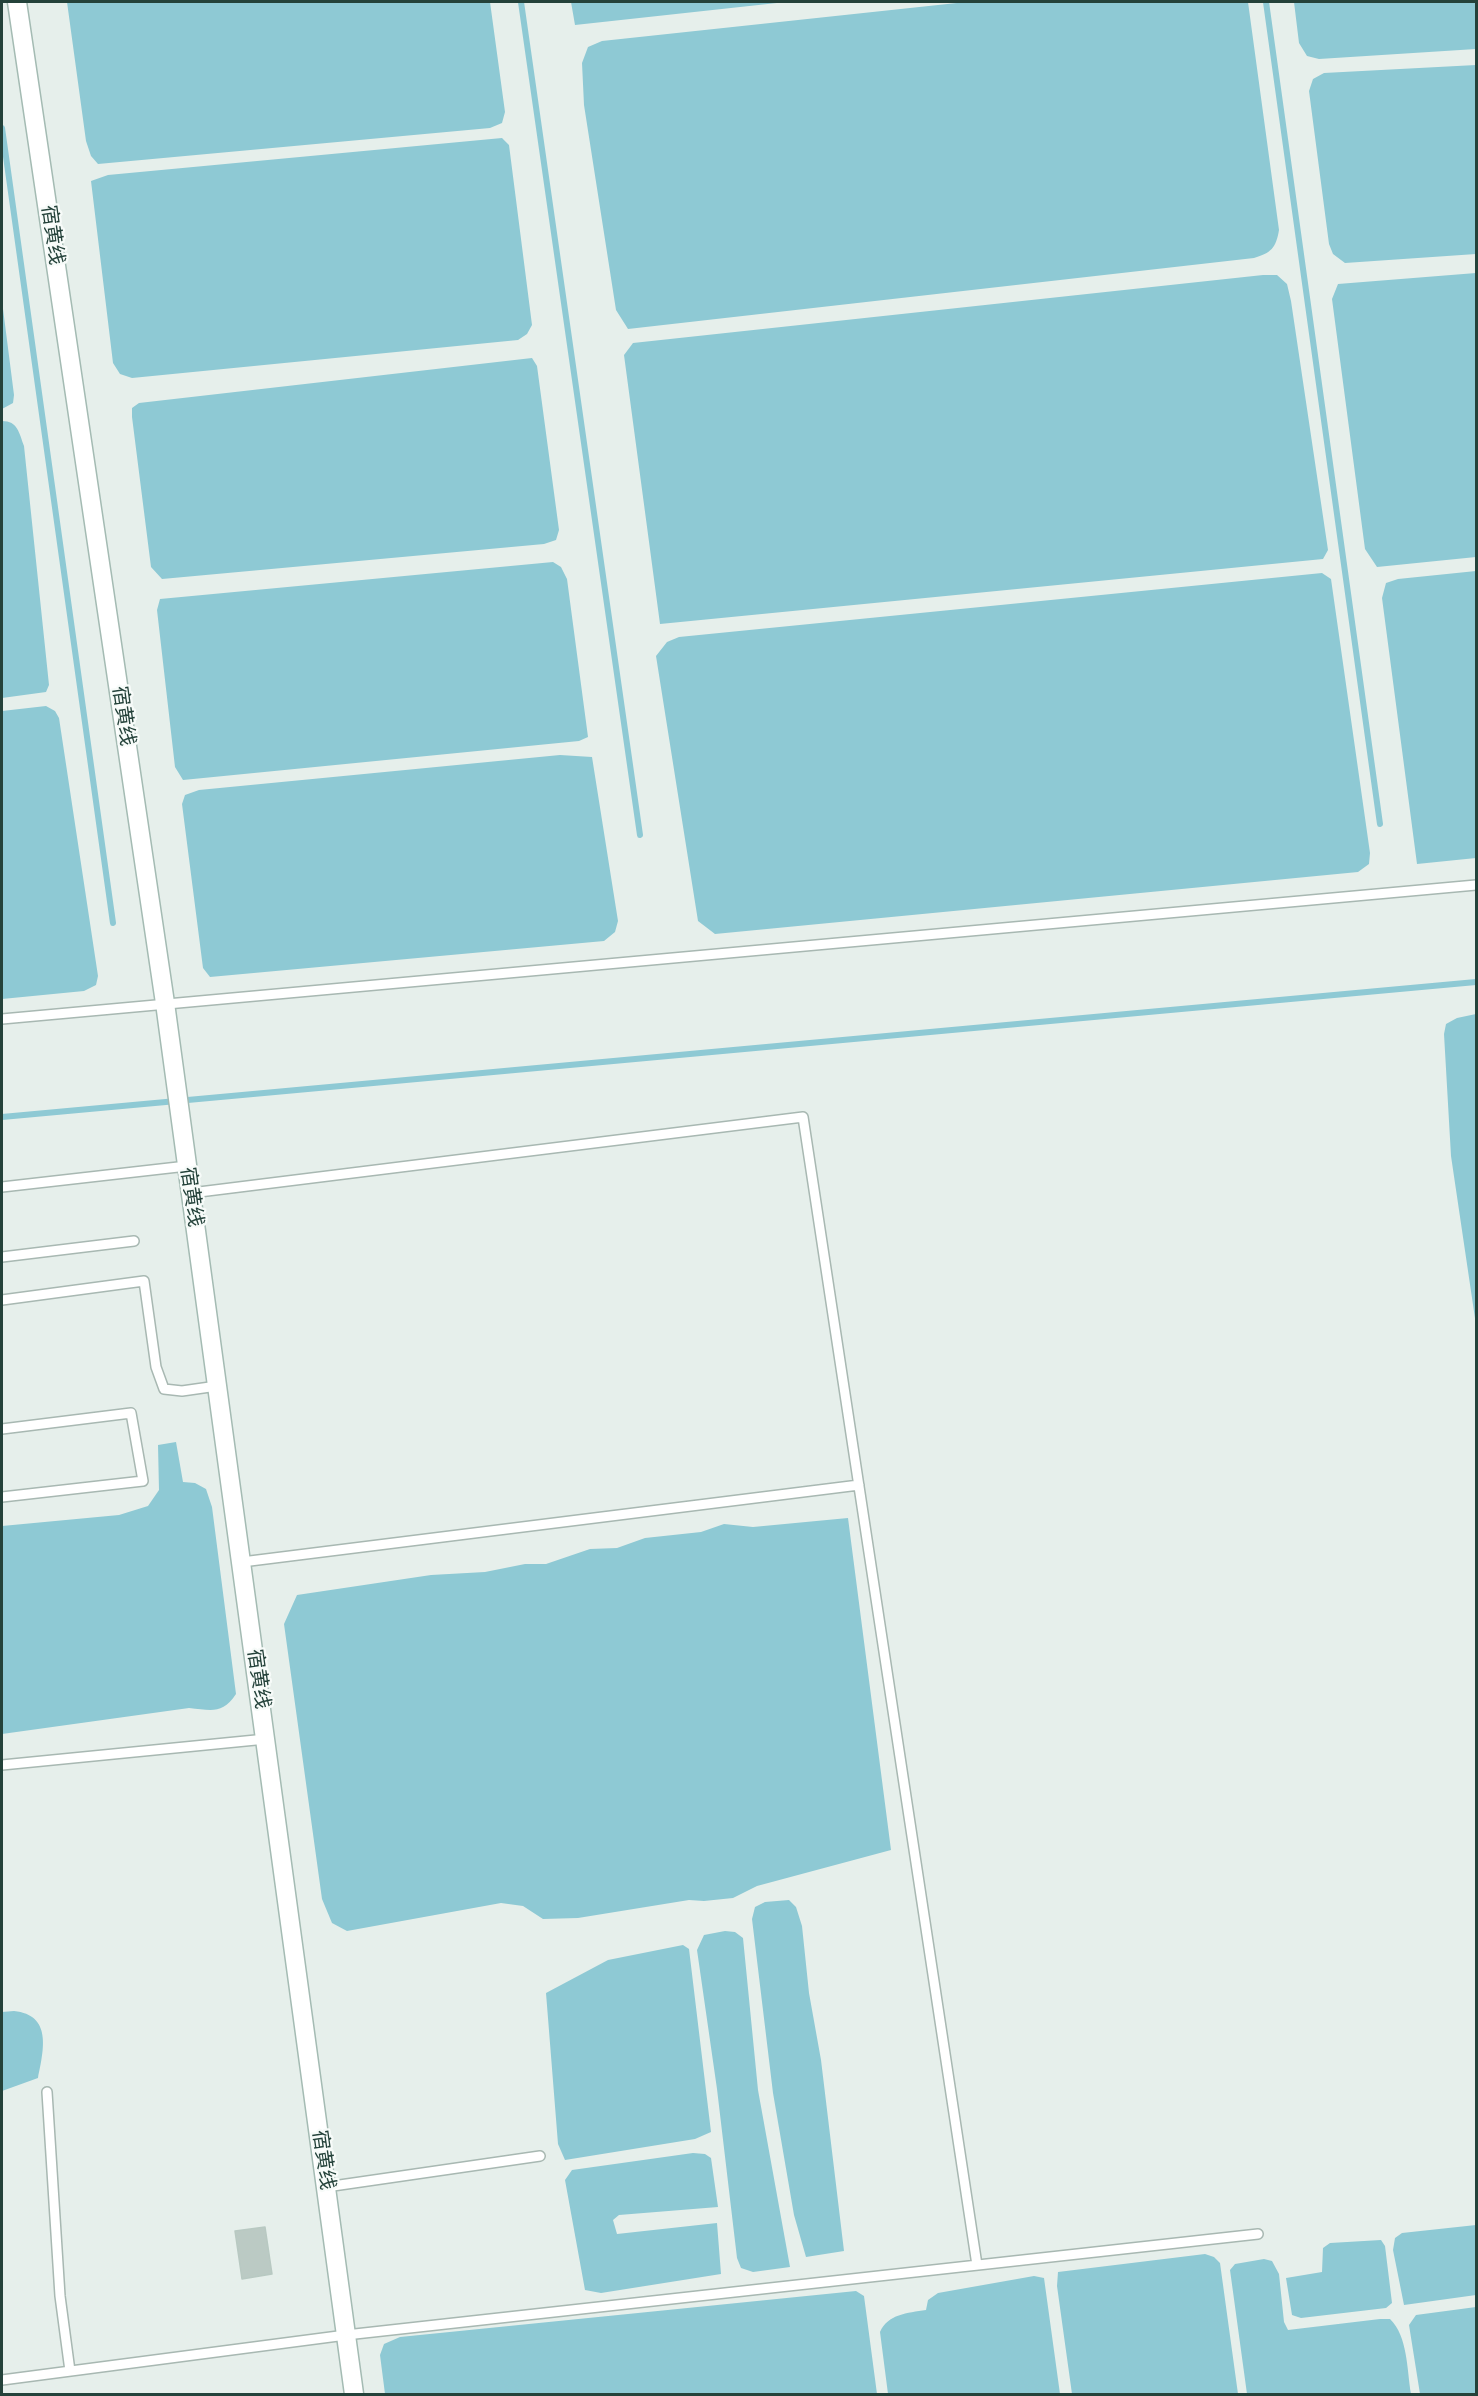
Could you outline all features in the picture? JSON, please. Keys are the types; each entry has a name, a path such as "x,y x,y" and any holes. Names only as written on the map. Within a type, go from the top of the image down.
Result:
{"main road":[{"name":"宿黄线","path":"17,2 165,1003 354,2394"}],"lane":[{"path":"2,1019 1476,885"},
{"path":"191,1193 803,1117 976,2265"},
{"path":"2,1187 187,1166"},
{"path":"2,1257 134,1241"},
{"path":"2,1300 144,1281 156,1367 164,1389 182,1391 217,1386"},
{"path":"2,1429 131,1413 143,1480 2,1497"},
{"path":"242,1562 859,1485"},
{"path":"2,1765 266,1739"},
{"path":"47,2092 60,2296 70,2371"},
{"path":"326,2187 540,2156"},
{"path":"2,2380 346,2335 1258,2234"}],"water":[{"path":"67,2 490,2 505,112 502,123 490,128 98,164 91,156 86,141"},
{"path":"571,2 786,2 575,25"},
{"path":"966,2 1248,2 1279,230 1272,249 1254,258 628,329 616,310 584,105 582,63 588,47 602,41"},
{"path":"1294,2 1476,2 1476,49 1319,59 1307,56 1299,43"},
{"path":"1476,65 1476,254 1345,263 1333,254 1329,244 1309,91 1313,79 1324,73"},
{"path":"502,138 509,145 532,325 527,334 518,340 132,378 120,374 113,363 91,181 108,175"},
{"path":"1476,273 1476,557 1377,567 1365,549 1332,299 1338,284"},
{"path":"1277,275 1287,284 1291,301 1328,550 1323,559 660,624 624,355 633,343"},
{"path":"2,301 14,395 13,403 2,409"},
{"path":"532,358 537,366 559,530 556,540 544,544 162,579 151,567 132,417 132,408 139,403"},
{"path":"2,421 15,425 24,446 49,685 46,692 2,698"},
{"path":"553,562 561,567 567,579 588,737 579,741 183,780 175,767 157,610 160,599"},
{"path":"1476,571 1476,858 1417,864 1382,598 1386,583 1398,579"},
{"path":"1322,573 1331,579 1370,853 1369,864 1358,872 715,934 698,921 656,656 667,642 679,637"},
{"path":"46,706 55,711 59,718 98,976 96,985 84,991 2,999 2,711"},
{"path":"560,755 592,757 618,921 615,932 604,941 210,977 203,968 182,804 185,795 199,790"},
{"path":"1476,1014 1476,1325 1451,1156 1444,1034 1446,1024 1457,1018"},
{"path":"176,1442 183,1482 195,1483 206,1489 212,1507 236,1694 226,1705 216,1710 189,1708 2,1734 2,1526 119,1515 148,1506 159,1490 158,1445"},
{"path":"848,1518 891,1850 757,1886 733,1898 689,1900 578,1918 543,1919 523,1906 501,1903 347,1931 332,1923 322,1899 284,1624 297,1595 431,1575 485,1572 525,1564 546,1564 590,1549 617,1548 645,1538 701,1532 724,1524 753,1527"},
{"path":"789,1900 796,1907 802,1926 844,2251 806,2257 794,2215 773,2093 752,1919 755,1907 765,1902"},
{"path":"725,1931 735,1932 743,1938 758,2090 790,2267 753,2272 741,2268 737,2258 717,2089 697,1950 704,1935"},
{"path":"683,1945 689,1949 711,2132 695,2139 565,2160 558,2144 546,1993 608,1960"},
{"path":"14,2011 35,2019 40,2026 42,2056 38,2078 2,2091 2,2012"},
{"path":"693,2153 705,2154 711,2158 718,2207 619,2215 613,2220 617,2234 717,2223 721,2274 601,2293 585,2290 565,2180 572,2170"},
{"path":"1476,2225 1476,2295 1404,2305 1393,2250 1395,2238 1402,2233"},
{"path":"1381,2240 1385,2246 1392,2303 1386,2308 1301,2318 1292,2315 1286,2278 1322,2272 1323,2248 1330,2243"},
{"path":"1205,2254 1214,2257 1220,2263 1238,2394 1072,2394 1057,2286 1058,2272"},
{"path":"1264,2259 1272,2261 1279,2274 1284,2322 1288,2330 1390,2319 1396,2326 1404,2344 1411,2394 1247,2394 1230,2270 1235,2264"},
{"path":"1034,2276 1044,2278 1060,2394 888,2394 880,2332 888,2321 899,2315 926,2310 928,2300 938,2293"},
{"path":"856,2291 864,2296 877,2394 385,2394 380,2355 384,2344 400,2337"},
{"path":"1476,2307 1476,2394 1420,2394 1409,2325 1416,2315"}],"building":[{"path":"265,2227 272,2274 242,2279 235,2231"}],"waterway":[{"path":"521,2 640,835"},
{"path":"1266,2 1380,824"},
{"path":"2,128 113,923"},
{"path":"2,1117 1476,982"}]}
